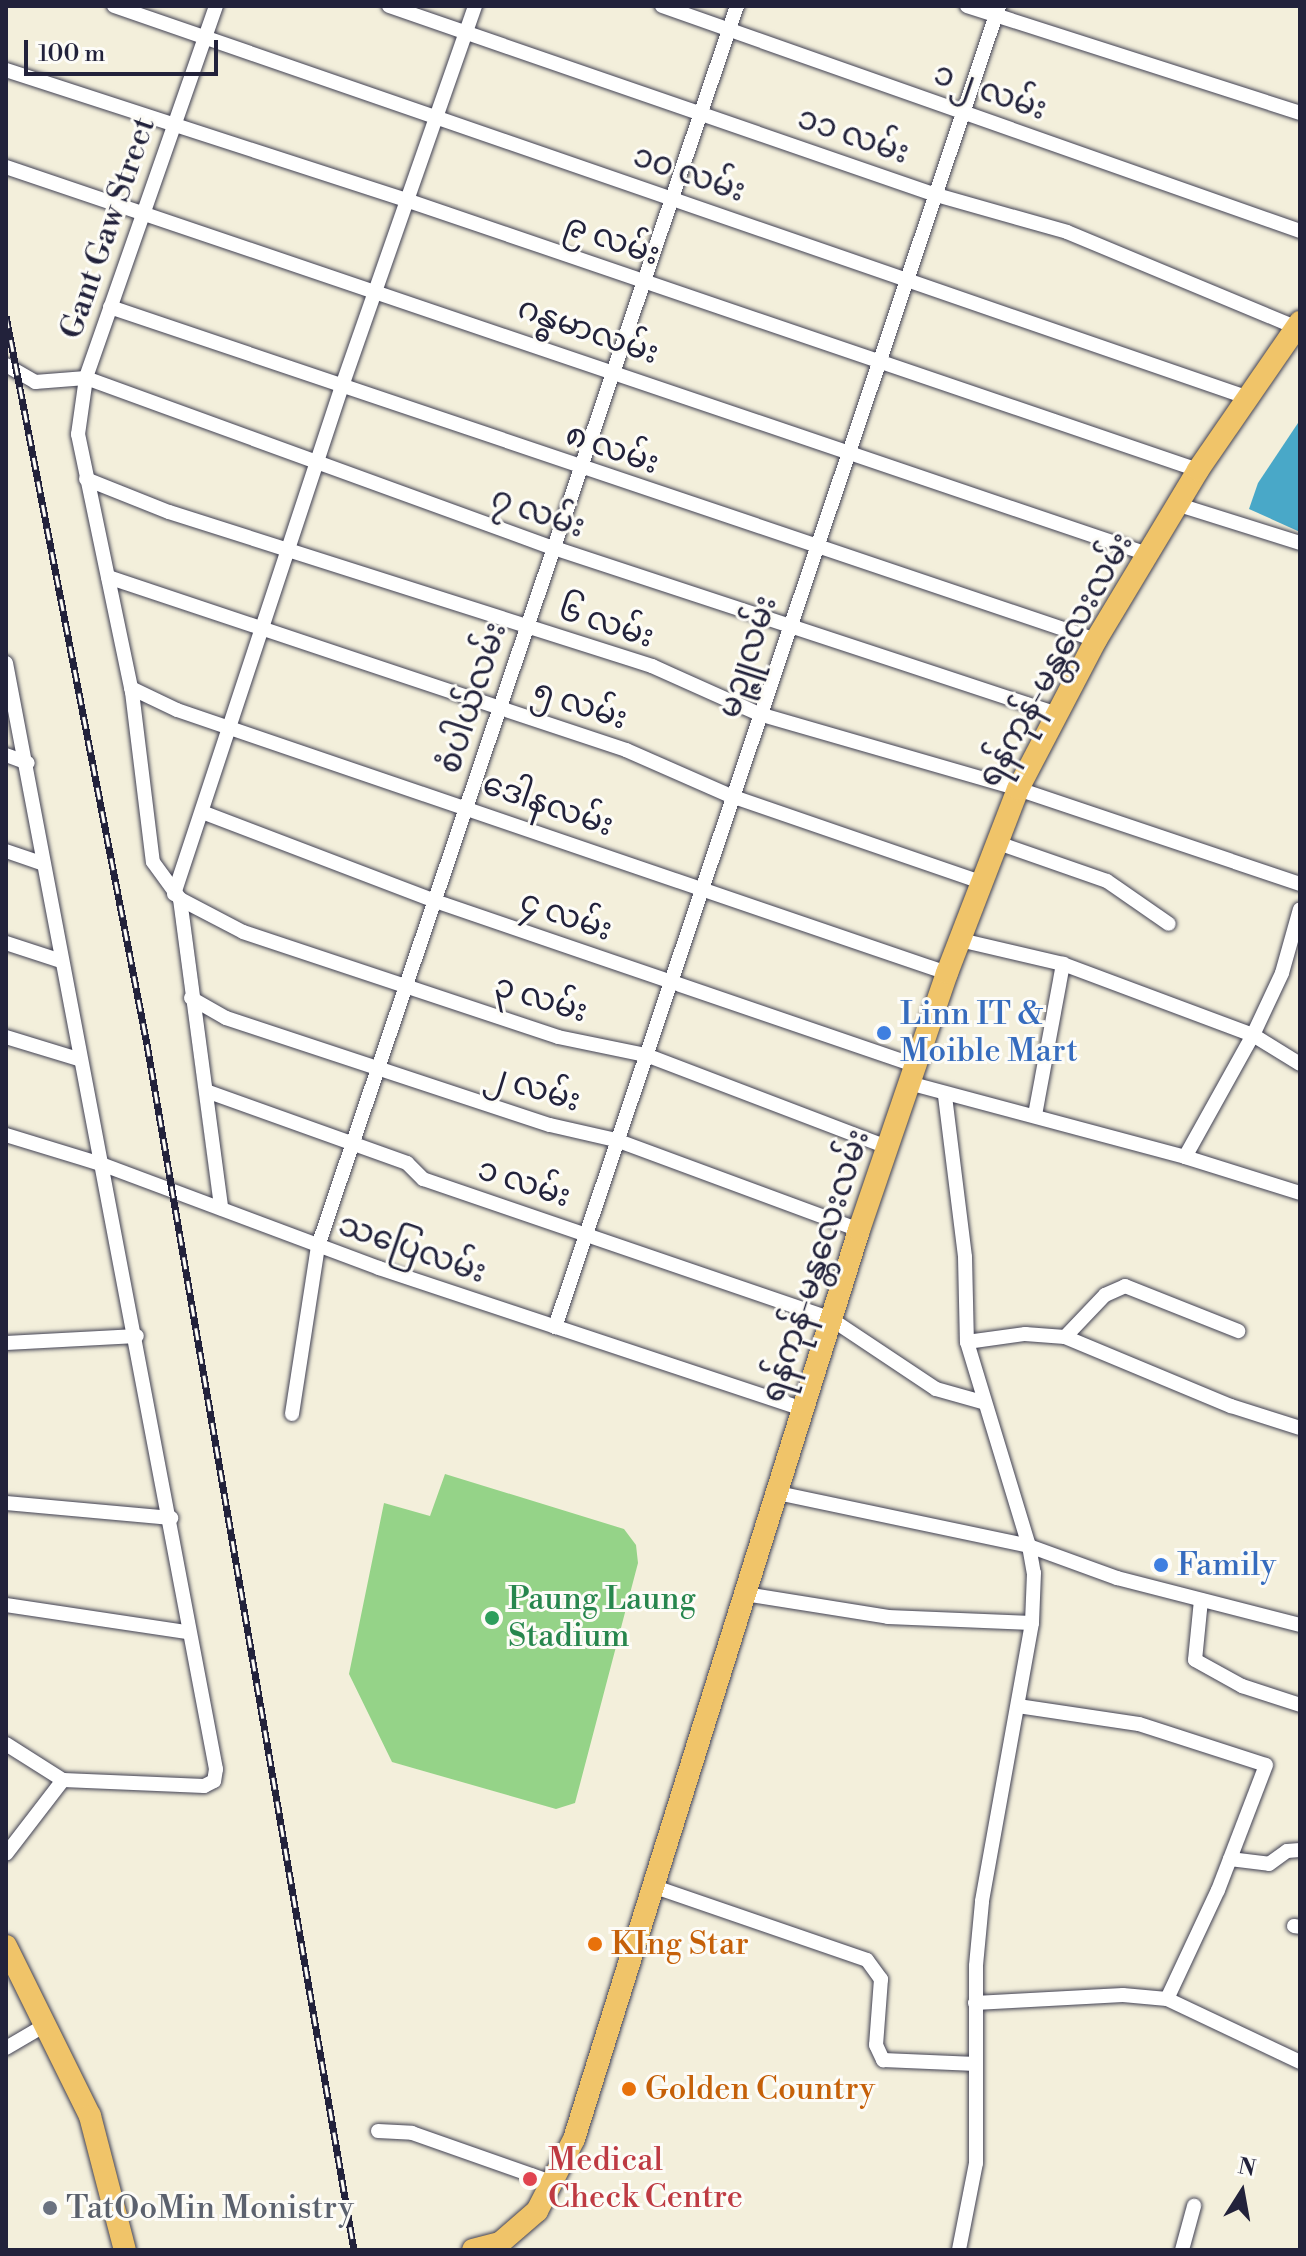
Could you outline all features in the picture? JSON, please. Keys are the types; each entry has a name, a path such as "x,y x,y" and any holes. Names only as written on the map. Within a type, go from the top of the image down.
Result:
{"main road":[{"name":"ရန်ကုန်-မန္တလေးလမ်း","path":"473,2250 500,2243 521,2229 554,2183 574,2139 859,1230 947,973 1018,789 1096,640 1150,555 1198,470 1298,324"},
{"path":"6,1946 90,2116 125,2250"}],"street":[{"name":"၁၀ လမ်း","path":"114,6 906,277 1246,397"},
{"name":"Gant Gaw Street","path":"177,897 153,862 131,688 86,479 78,420 86,378 216,6"},
{"name":"၁၁ လမ်း","path":"389,6 933,194 1103,245 1298,324"},
{"path":"221,1208 177,897 342,386 475,6"},
{"name":"၁၂ လမ်း","path":"662,6 1300,231"},
{"name":"စံပါယ်လမ်း","path":"292,1414 318,1246 377,1068 408,986 551,547 737,6"},
{"path":"967,6 997,11 1300,113"},
{"name":"မဉ္ဇူလမ်း","path":"555,1327 813,548 880,360 933,194 997,11"},
{"name":"၉ လမ်း","path":"6,70 409,201 1198,470"},
{"name":"ဂန္ဓမာလမ်း","path":"6,167 614,369 1150,555"},
{"name":"၈ လမ်း","path":"110,307 813,548 1096,640"},
{"name":"၇ လမ်း","path":"6,365 35,382 86,378 316,465 551,547 788,628 1057,714"},
{"name":"၆ လမ်း","path":"86,479 288,549 652,666 759,714 1018,789 1300,884"},
{"path":"1179,505 1300,543"},
{"name":"၅ လမ်း","path":"108,577 261,631 626,750 731,796 984,883"},
{"path":"6,663 28,763 78,1059 137,1336 171,1518 187,1632 216,1769 214,1781 204,1786 63,1780 6,1744"},
{"name":"ဒေါနလမ်း","path":"131,688 231,728 947,973"},
{"path":"6,755 28,763"},
{"name":"၄ လမ်း","path":"202,812 435,901 669,981 912,1074 945,1096 1035,1115 1300,1193"},
{"path":"998,843 1107,881 1169,924"},
{"path":"6,851 43,864"},
{"name":"၃ လမ်း","path":"177,897 243,932 558,1037 646,1055 887,1147"},
{"path":"1185,1157 1253,1035 1282,973 1300,909"},
{"path":"960,940 1063,964 1253,1035 1300,1064"},
{"path":"6,943 61,961"},
{"path":"1035,1115 1063,964"},
{"name":"၂ လမ်း","path":"191,998 226,1018 550,1125 616,1140 859,1230"},
{"path":"6,1037 78,1059"},
{"name":"၁ လမ်း","path":"206,1091 407,1163 423,1179 831,1319 936,1389 982,1402"},
{"path":"945,1096 965,1257 967,1342 982,1402 1029,1546 1034,1573 1032,1623 982,1902 975,2003 976,2163 959,2250"},
{"name":"သပြေလမ်း","path":"6,1135 101,1164 318,1246 802,1409"},
{"path":"1065,1337 1105,1295 1125,1286 1238,1331"},
{"path":"967,1342 1025,1334 1065,1337 1231,1406 1300,1428"},
{"path":"6,1343 137,1336"},
{"path":"778,1493 1029,1546 1117,1578 1300,1625"},
{"path":"6,1503 171,1518"},
{"path":"745,1594 888,1617 1032,1623"},
{"path":"1201,1600 1195,1660 1242,1686 1300,1705"},
{"path":"6,1605 187,1632"},
{"path":"1018,1706 1139,1724 1266,1765 1230,1859 1167,1999"},
{"path":"6,1854 63,1780"},
{"path":"1230,1859 1269,1864 1287,1851 1300,1850"},
{"path":"655,1887 867,1960 881,1979 876,2045 883,2060 976,2064"},
{"path":"975,2003 1123,1995 1167,1999 1300,2062"},
{"path":"6,2048 47,2024"},
{"path":"378,2131 427,2138 554,2183"},
{"path":"1182,2250 1194,2206"}],"green space":[{"name":"Paung Laung Stadium","path":"445,1474 624,1529 636,1545 638,1563 575,1803 556,1809 392,1762 349,1674 384,1503 430,1516"}],"water":[{"path":"1300,420 1300,532 1249,509 1258,483"}],"railway":[{"path":"6,316 147,1044 354,2250"}],"place":[{"name":"Linn IT & Moible Mart","path":"884,1033"},
{"name":"Family","path":"1161,1565"},
{"name":"Paung Laung Stadium","path":"492,1618"},
{"name":"KIng Star","path":"595,1944"},
{"name":"Golden Country","path":"629,2089"},
{"name":"Medical Check Centre","path":"530,2179"},
{"name":"TatOoMin Monistry","path":"50,2208"}]}
